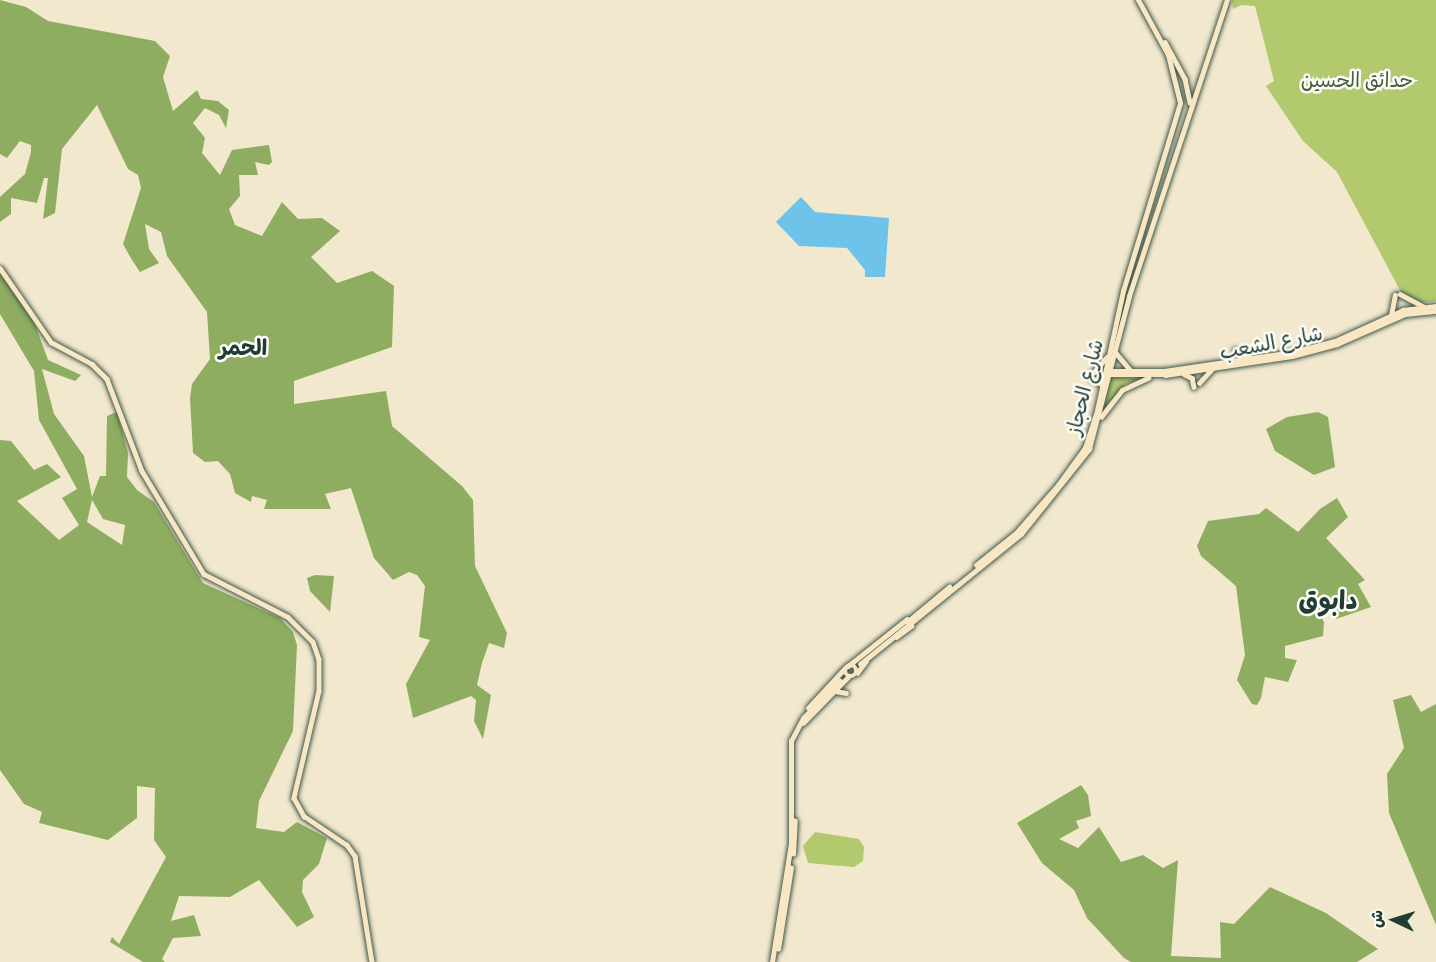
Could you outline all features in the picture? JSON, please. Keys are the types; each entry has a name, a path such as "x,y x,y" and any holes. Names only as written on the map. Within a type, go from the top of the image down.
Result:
{"main road":[{"path":"1140,0 1158,33"},
{"name":"شارع الحجاز","path":"920,613 1016,533 1058,485 1086,445 1116,349 1129,296 1189,109 1227,0"},
{"name":"شارع الحجاز","path":"1158,33 1187,84 1189,109"},
{"name":"شارع الحجاز","path":"920,613 1029,525 1083,458 1100,419 1110,349 1123,291 1179,114 1180,93 1158,33"},
{"path":"0,268 51,342 97,368 110,383 142,471 204,574 288,617 313,642 319,659 319,691 294,798 304,816 347,845 355,856 372,962"},
{"path":"1391,315 1397,295 1423,306"},
{"name":"شارع الشعب","path":"1108,373 1156,372 1250,359 1331,342 1391,315 1423,306 1436,306"},
{"name":"شارع الشعب","path":"1108,373 1150,377 1181,374 1314,351 1405,314 1436,311"},
{"path":"1103,385 1092,375 1110,349"},
{"path":"1116,349 1119,360 1131,371"},
{"path":"1229,362 1236,351 1250,359"},
{"path":"1181,374 1192,378 1196,385 1216,367"},
{"path":"1100,419 1122,390 1150,377"},
{"path":"801,723 836,691 847,667 860,662 920,613"},
{"path":"774,962 794,840 794,743 801,723 840,681 856,673 860,662 920,613"},
{"path":"847,667 856,668 856,673"},
{"path":"847,667 848,677"},
{"path":"836,691 846,693"}],"green space":[{"path":"0,0 26,7 48,21 155,41 170,56 163,77 173,111 197,90 201,99 218,101 229,110 226,128 219,115 205,108 193,123 205,138 202,153 220,175 232,150 269,145 272,162 269,165 255,162 258,175 239,175 240,196 229,209 235,225 262,236 282,202 298,219 322,218 340,231 311,257 337,283 372,271 394,286 392,347 294,381 294,404 386,391 392,426 462,486 473,500 475,566 507,633 504,648 489,643 477,685 491,695 483,739 474,721 476,700 471,696 413,718 406,684 430,640 419,637 425,586 417,575 409,572 393,580 374,558 351,488 325,494 331,509 264,509 267,500 252,496 251,502 235,493 230,474 218,461 205,462 193,453 190,398 192,384 210,359 207,312 167,256 161,232 145,224 149,249 159,263 140,272 123,244 141,188 138,175 128,169 97,105 62,149 55,213 43,219 48,178 44,178 37,203 11,198 11,214 0,222 0,197 25,174 31,145 20,141 7,158 0,154"},
{"name":"حدائق الحسين","path":"1232,0 1436,0 1436,301 1420,303 1402,294 1337,172 1303,141 1266,86 1274,81 1255,6 1241,5 1233,9"},
{"path":"0,273 33,319 48,360 81,375 75,381 42,369 54,414 84,456 92,497 100,476 106,476 107,416 117,412 128,453 127,477 137,490 154,502 203,583 280,618 293,632 297,645 293,731 259,801 256,828 284,832 297,822 327,838 319,864 303,880 302,892 314,917 297,927 259,880 230,897 179,896 171,921 194,915 201,936 173,938 162,959 165,962 143,962 110,942 112,937 119,944 166,857 154,840 155,788 137,786 137,818 108,840 39,823 42,812 24,804 0,770 0,440 11,441 34,470 47,464 61,477 17,501 59,540 79,525 62,498 77,489 39,420 34,371 0,314","holes":["92,500 103,519 125,525 122,545 87,522"]},
{"path":"1111,377 1141,379 1125,384 1103,411"},
{"path":"1318,412 1328,417 1335,467 1314,475 1275,451 1266,429 1287,417"},
{"path":"1337,498 1348,517 1326,538 1365,580 1358,584 1371,607 1336,619 1326,606 1319,613 1324,622 1323,636 1285,646 1285,658 1297,660 1288,682 1265,677 1261,698 1257,705 1252,704 1237,680 1245,655 1236,586 1201,556 1197,546 1208,521 1259,514 1266,508 1298,532 1320,509"},
{"path":"315,575 334,576 330,612 310,591 307,578"},
{"path":"1411,695 1421,712 1436,704 1436,925 1389,813 1387,774 1404,748 1393,700"},
{"path":"1081,785 1088,795 1091,816 1076,821 1079,828 1059,839 1078,848 1099,827 1121,862 1143,855 1163,868 1178,860 1171,956 1221,958 1220,922 1234,924 1270,887 1326,913 1378,949 1357,962 1131,962 1124,958 1087,918 1074,890 1042,863 1017,823"},
{"path":"815,832 859,839 864,847 863,861 854,867 808,863 803,846"}],"water":[{"path":"801,197 815,212 889,218 885,277 865,277 865,270 847,248 799,246 776,222"}],"tunnel":[{"path":"839,681 859,662"}],"district":[{"name":"الحمر","path":"243,348"},
{"name":"دابوق","path":"1328,600"}]}
